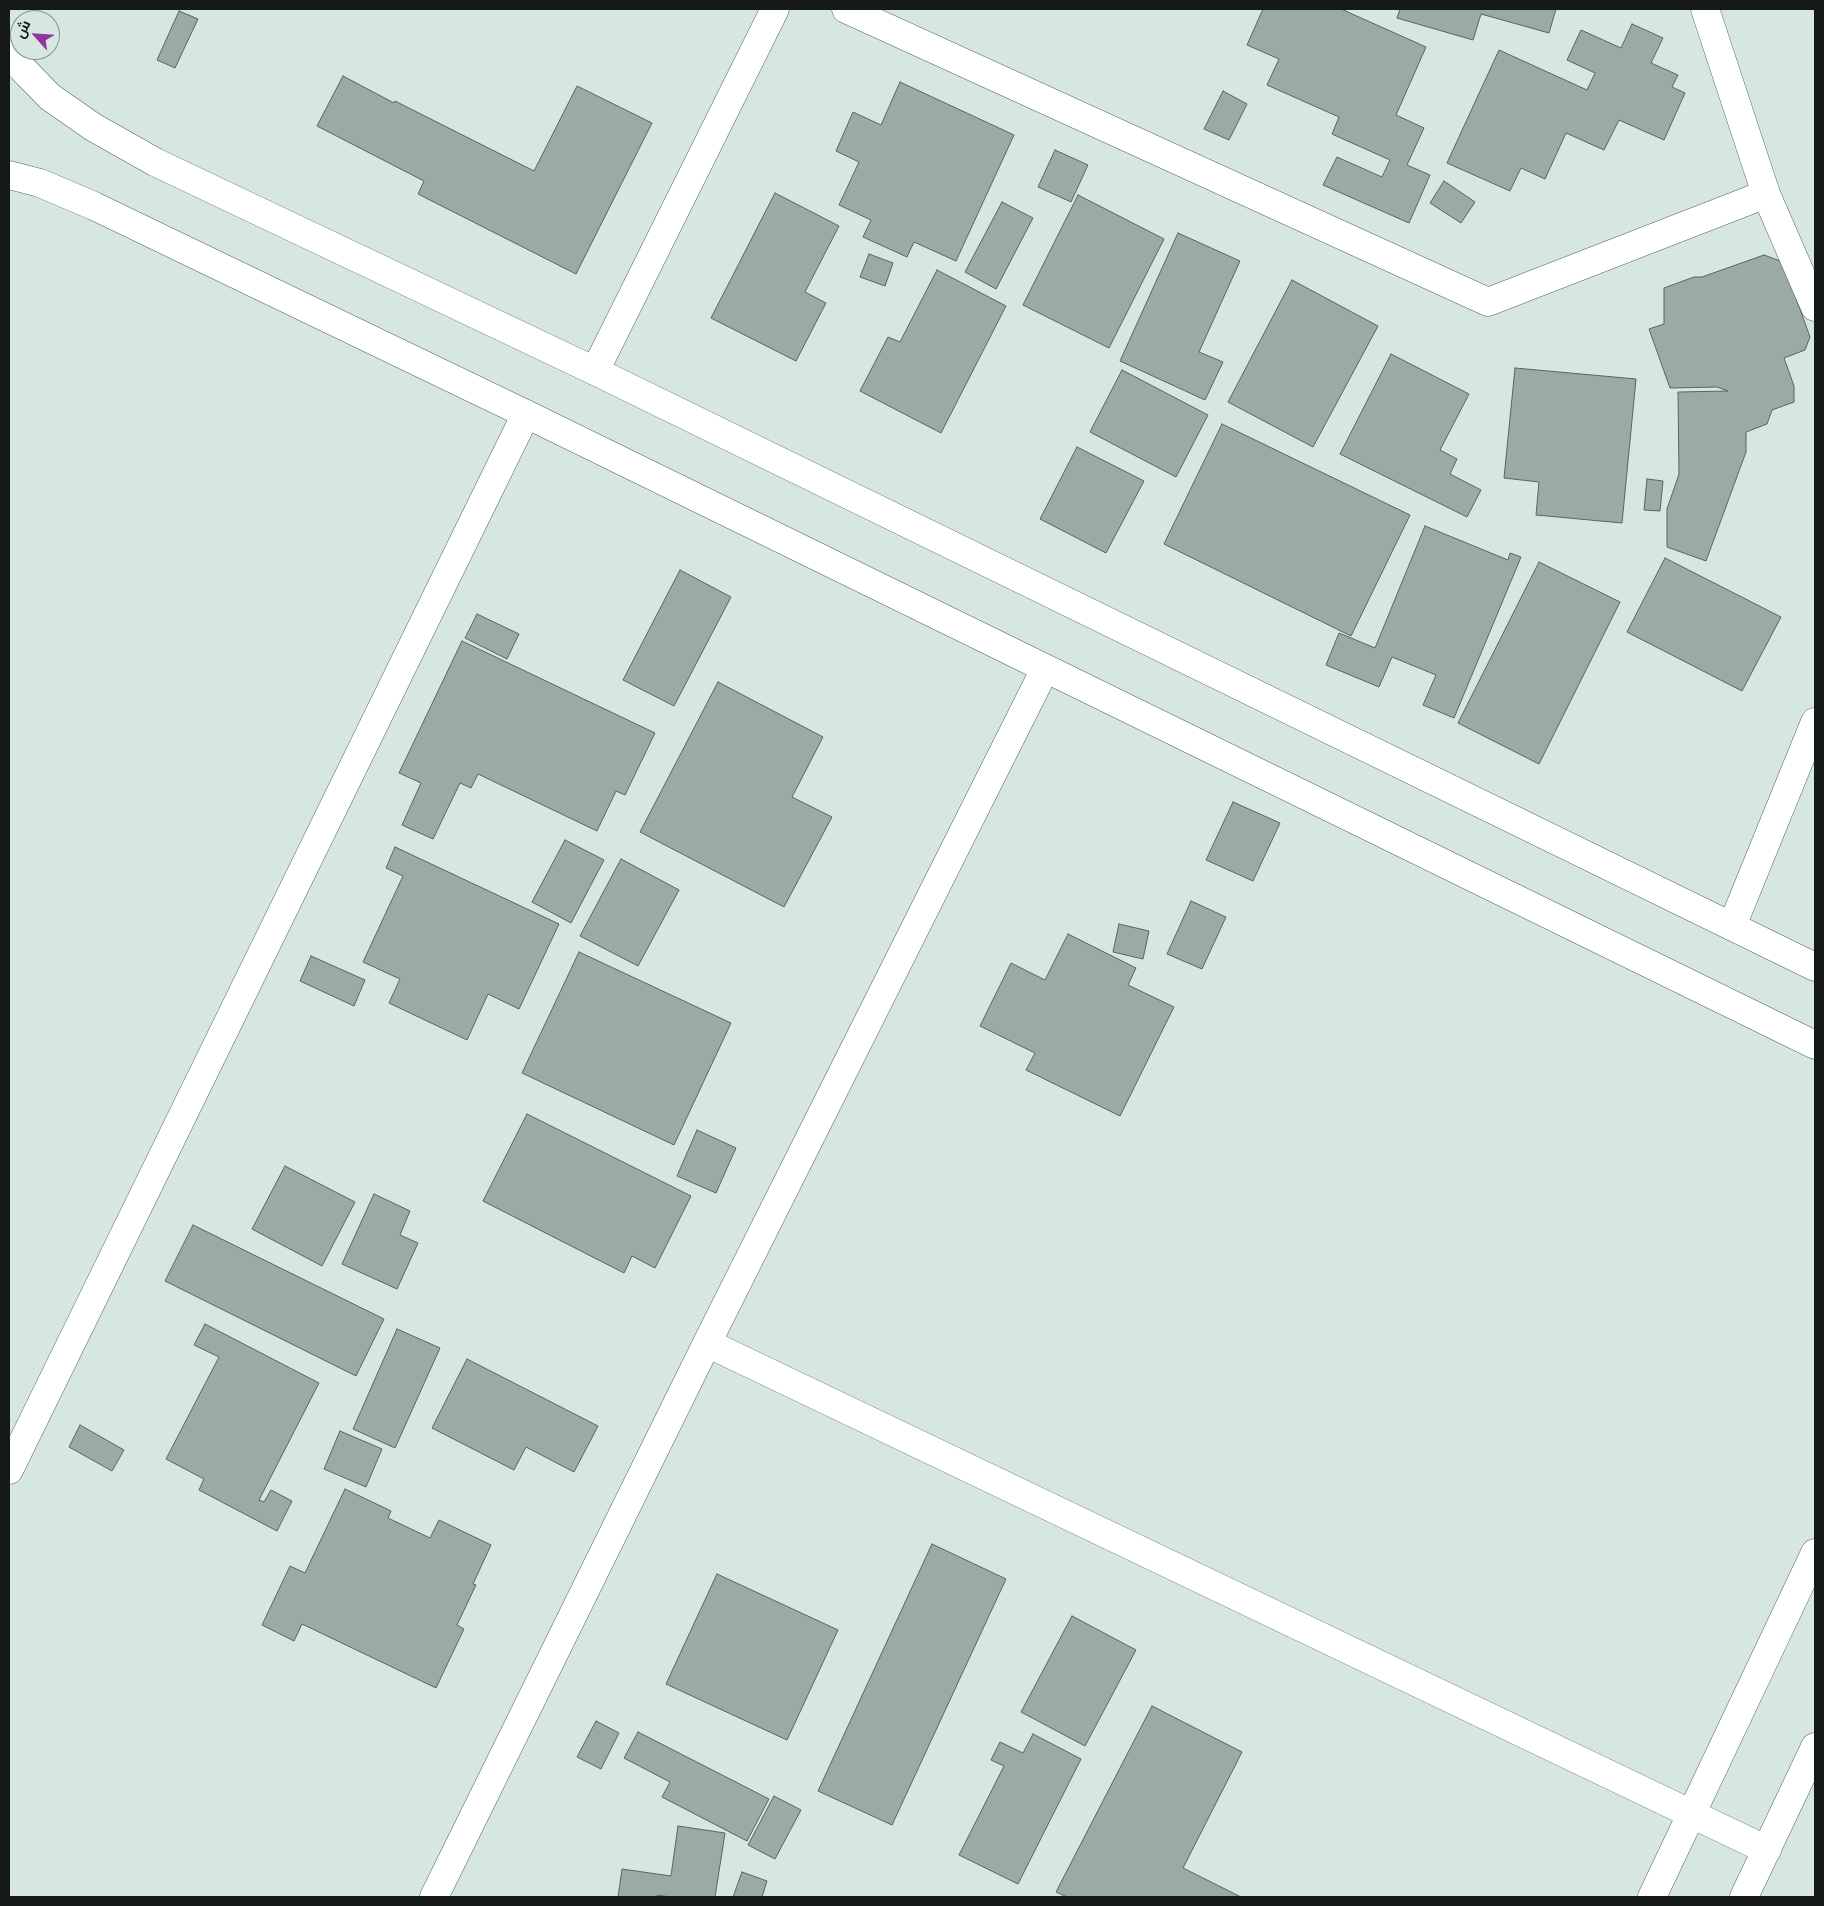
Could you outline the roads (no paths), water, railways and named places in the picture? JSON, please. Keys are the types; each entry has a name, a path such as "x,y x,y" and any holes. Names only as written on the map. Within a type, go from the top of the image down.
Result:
{"street":[{"path":"595,372 775,9"},
{"path":"846,9 1488,302 1766,194"},
{"path":"1705,9 1766,194 1815,307"},
{"path":"9,55 50,97"},
{"path":"9,82 13,81 32,86 93,127 155,162 595,372 1815,967"},
{"path":"9,175 40,183 94,206 526,414 1815,1045"},
{"path":"9,1470 526,414"},
{"path":"434,1897 707,1342 1045,668"},
{"path":"1732,926 1815,722"},
{"path":"707,1342 1766,1850"},
{"path":"1652,1897 1815,1553"},
{"path":"1744,1897 1815,1747"}]}
